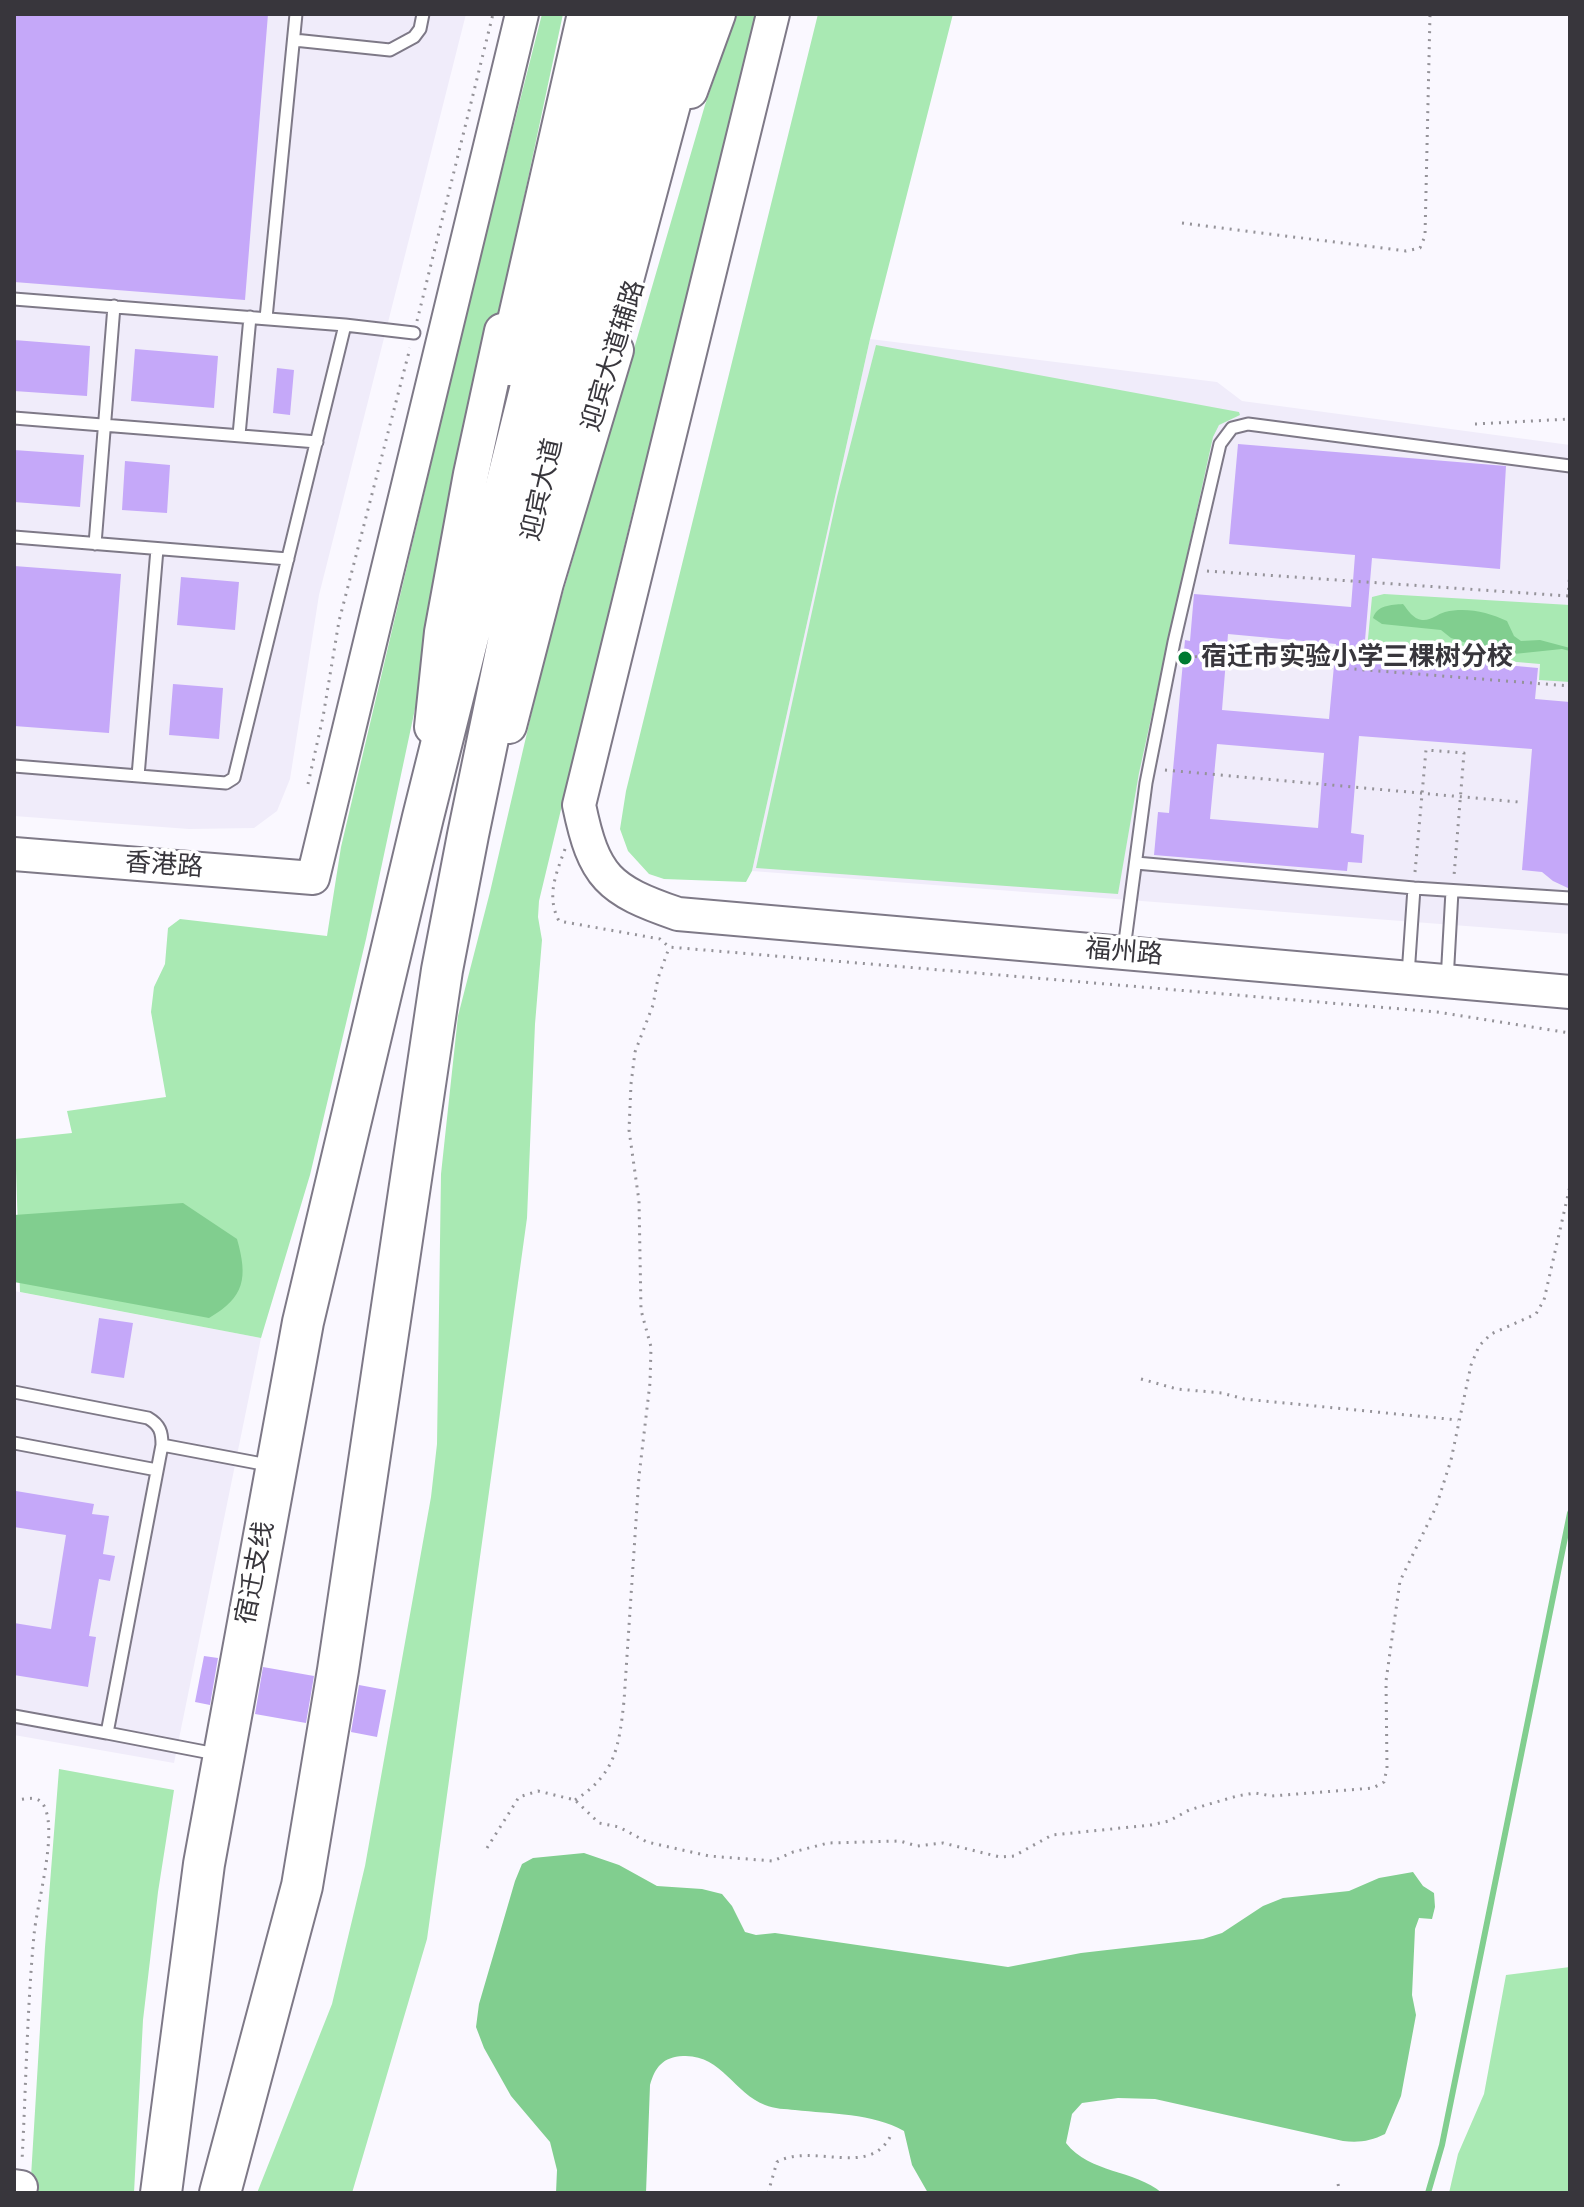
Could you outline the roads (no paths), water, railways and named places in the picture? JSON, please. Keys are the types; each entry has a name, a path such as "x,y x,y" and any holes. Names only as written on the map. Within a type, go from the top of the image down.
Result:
{"highway":[{"path":"423,817 494,425 588,14"},
{"name":"迎宾大道","path":"388,960 624,14"},
{"name":"迎宾大道","path":"220,2193 302,1886 343,1640 442,970 468,835 513,618 660,14"},
{"path":"513,618 596,379 694,14"},
{"name":"宿迁支线","path":"161,2193 204,1864 276,1467 303,1322 388,960"}],"main road":[{"path":"423,817 442,632 468,488 572,14"},
{"name":"迎宾大道辅路","path":"468,835 506,736 546,583 639,276 679,121 718,14"}],"street":[{"name":"香港路","path":"14,854 313,878 522,14"},
{"name":"福州路","path":"773,14 579,805 587,844 595,863 614,885 640,901 678,914 1570,992"}],"lane":[{"path":"266,318 296,14"},
{"path":"294,40 390,50 414,37 420,29 423,14"},
{"path":"14,299 266,318 414,333"},
{"path":"95,544 114,306"},
{"path":"239,435 250,317"},
{"path":"14,766 226,783 234,778 345,325"},
{"path":"14,418 317,442"},
{"path":"1124,953 1149,768 1171,654 1220,444 1232,428 1248,424 1570,466"},
{"path":"14,537 288,559"},
{"path":"138,776 157,549"},
{"path":"1136,863 1414,888 1570,898"},
{"path":"1408,978 1414,888"},
{"path":"1447,981 1452,891"},
{"path":"14,1392 148,1418 157,1423 162,1432 107,1733"},
{"path":"14,1443 157,1470"},
{"path":"162,1445 276,1467"},
{"path":"14,1716 223,1755"}],"waterway":[{"path":"1428,2193 1442,2145 1570,1513"}],"place":[{"name":"宿迁市实验小学三棵树分校","path":"1185,658"}]}
